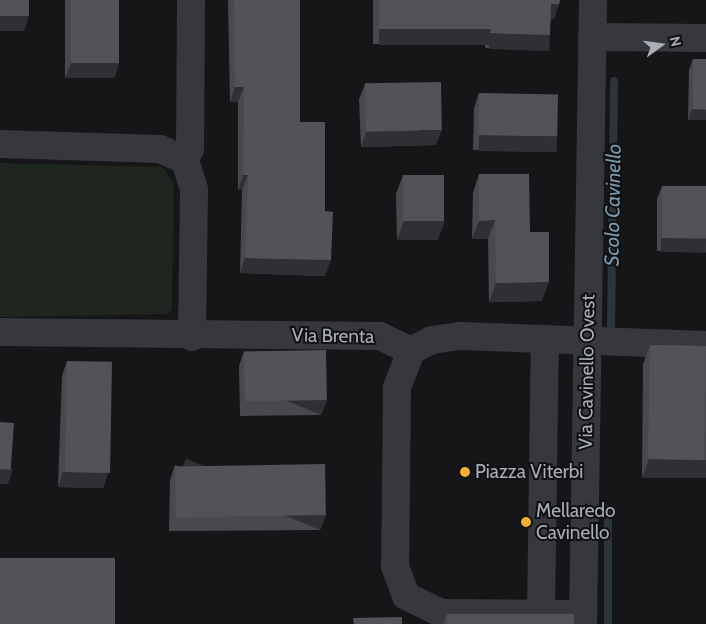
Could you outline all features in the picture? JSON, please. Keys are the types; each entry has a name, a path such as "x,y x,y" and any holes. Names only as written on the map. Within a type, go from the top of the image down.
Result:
{"street":[{"path":"191,0 190,149 185,160 194,190 192,337"},
{"name":"Via Cavinello Ovest","path":"583,619 593,0"},
{"path":"592,37 706,38"},
{"path":"0,144 160,149 185,160"},
{"name":"Via Brenta","path":"0,332 192,337 380,336 411,351"},
{"path":"583,619 541,614 441,613 406,596 398,581 397,388 411,351 432,340 460,336 706,345"},
{"path":"541,614 545,339"}],"shaded area":[{"path":"0,163 162,167 174,184 172,309 168,314 0,317"}],"building":[{"path":"0,0 29,0 29,16 0,16"},
{"path":"71,0 119,0 119,63 71,63"},
{"path":"234,0 300,0 300,122 325,122 325,211 333,212 331,260 245,258 248,175 243,175 244,87 235,87"},
{"path":"379,0 560,0 559,4 551,4 550,35 490,33 491,29 379,29"},
{"path":"693,59 706,59 706,109 693,109"},
{"path":"441,82 442,130 366,131 365,83"},
{"path":"479,93 558,94 557,136 478,135"},
{"path":"479,174 529,174 530,232 549,232 549,282 496,283 495,220 479,221"},
{"path":"403,175 444,175 444,221 403,221"},
{"path":"662,186 706,186 706,238 662,238"},
{"path":"650,345 706,346 704,460 648,459"},
{"path":"326,350 327,400 245,401 244,351"},
{"path":"67,361 112,362 110,473 65,472"},
{"path":"0,422 14,423 11,470 0,469"},
{"path":"325,464 326,515 176,518 175,467"},
{"path":"0,558 115,558 115,624 0,624"},
{"path":"447,614 574,614 574,624 447,624"},
{"path":"402,617 402,624 354,624 353,618"}],"waterway":[{"name":"Scolo Cavinello","path":"611,330 614,81"},
{"name":"Scolo Cavinello","path":"608,509 608,624"}],"place":[{"name":"Piazza Viterbi","path":"465,472"},
{"name":"Mellaredo Cavinello","path":"526,522"}]}
